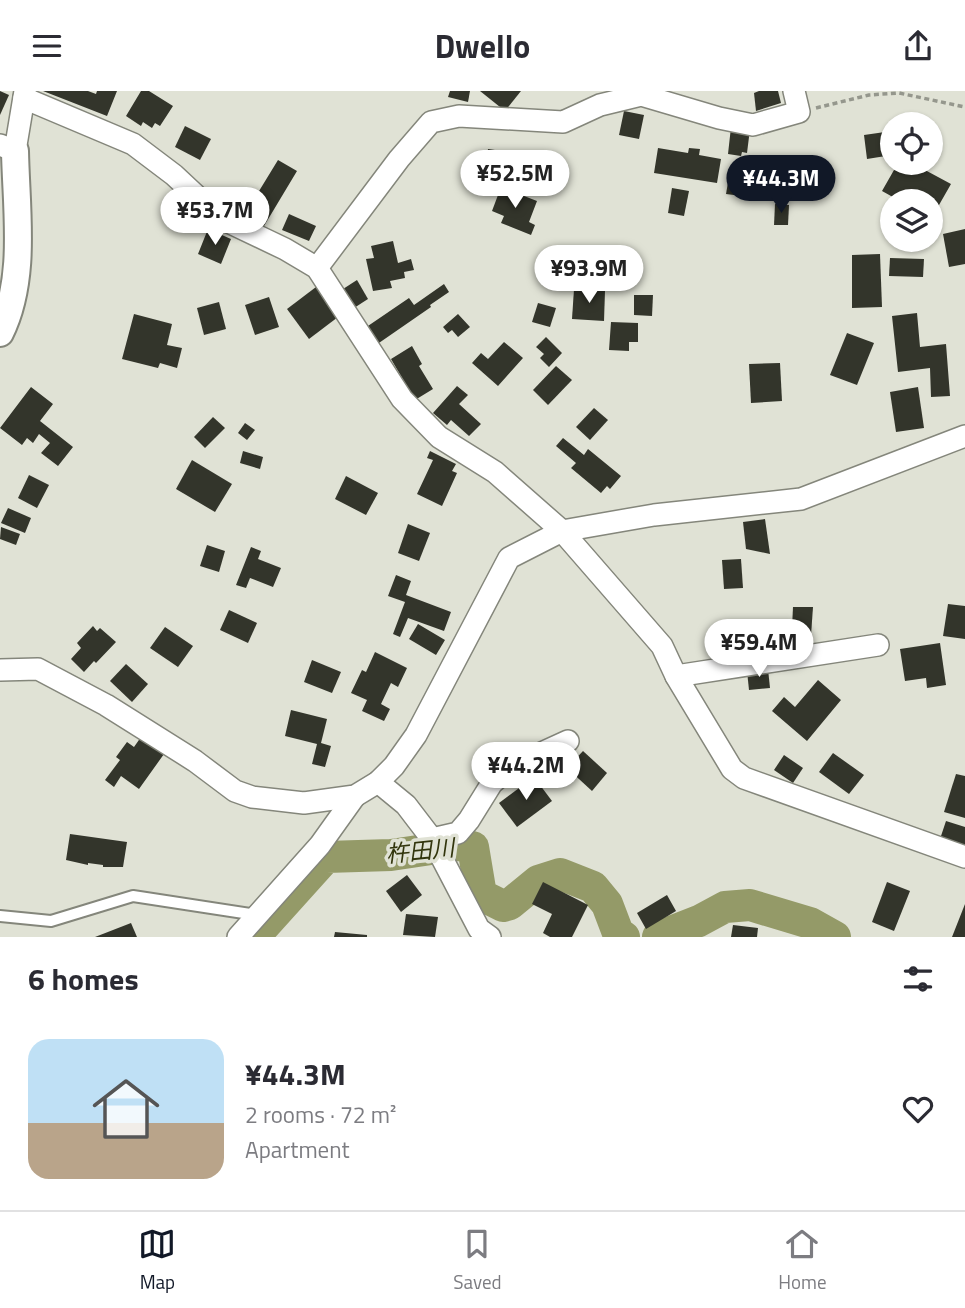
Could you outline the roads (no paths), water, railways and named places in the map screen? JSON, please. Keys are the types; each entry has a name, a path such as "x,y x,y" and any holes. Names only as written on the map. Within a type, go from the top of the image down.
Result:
{"street":[{"path":"317,268 399,159 431,122 459,116 563,122 600,105 641,95 719,118 753,124 799,112 794,91"},
{"path":"0,333 12,295 17,260 8,148 24,94 133,144 174,175 220,218 285,249 317,268 402,399 439,437 495,472 562,531 663,646 676,676 732,769 744,778 965,857"},
{"path":"238,937 320,845 355,796 378,782 394,766 416,735 509,558 562,531 654,515 801,499 965,436"},
{"path":"676,676 878,645"},
{"path":"0,670 38,669 106,705 195,761 235,791 252,797 304,803 355,796"},
{"path":"436,846 457,833 469,820 492,783 510,767 568,741"},
{"path":"378,782 406,805 436,846 482,934"}],"lane":[{"path":"0,916 51,921 133,896 257,915"}],"waterway":[{"name":"杵田川","path":"254,937 326,857 391,855 458,845 473,847 481,895 503,906 510,904 538,881 560,874 593,887 607,904 618,933 624,937"},
{"name":"杵田川","path":"658,937 699,921 725,907 750,905 810,923 835,937"}]}
